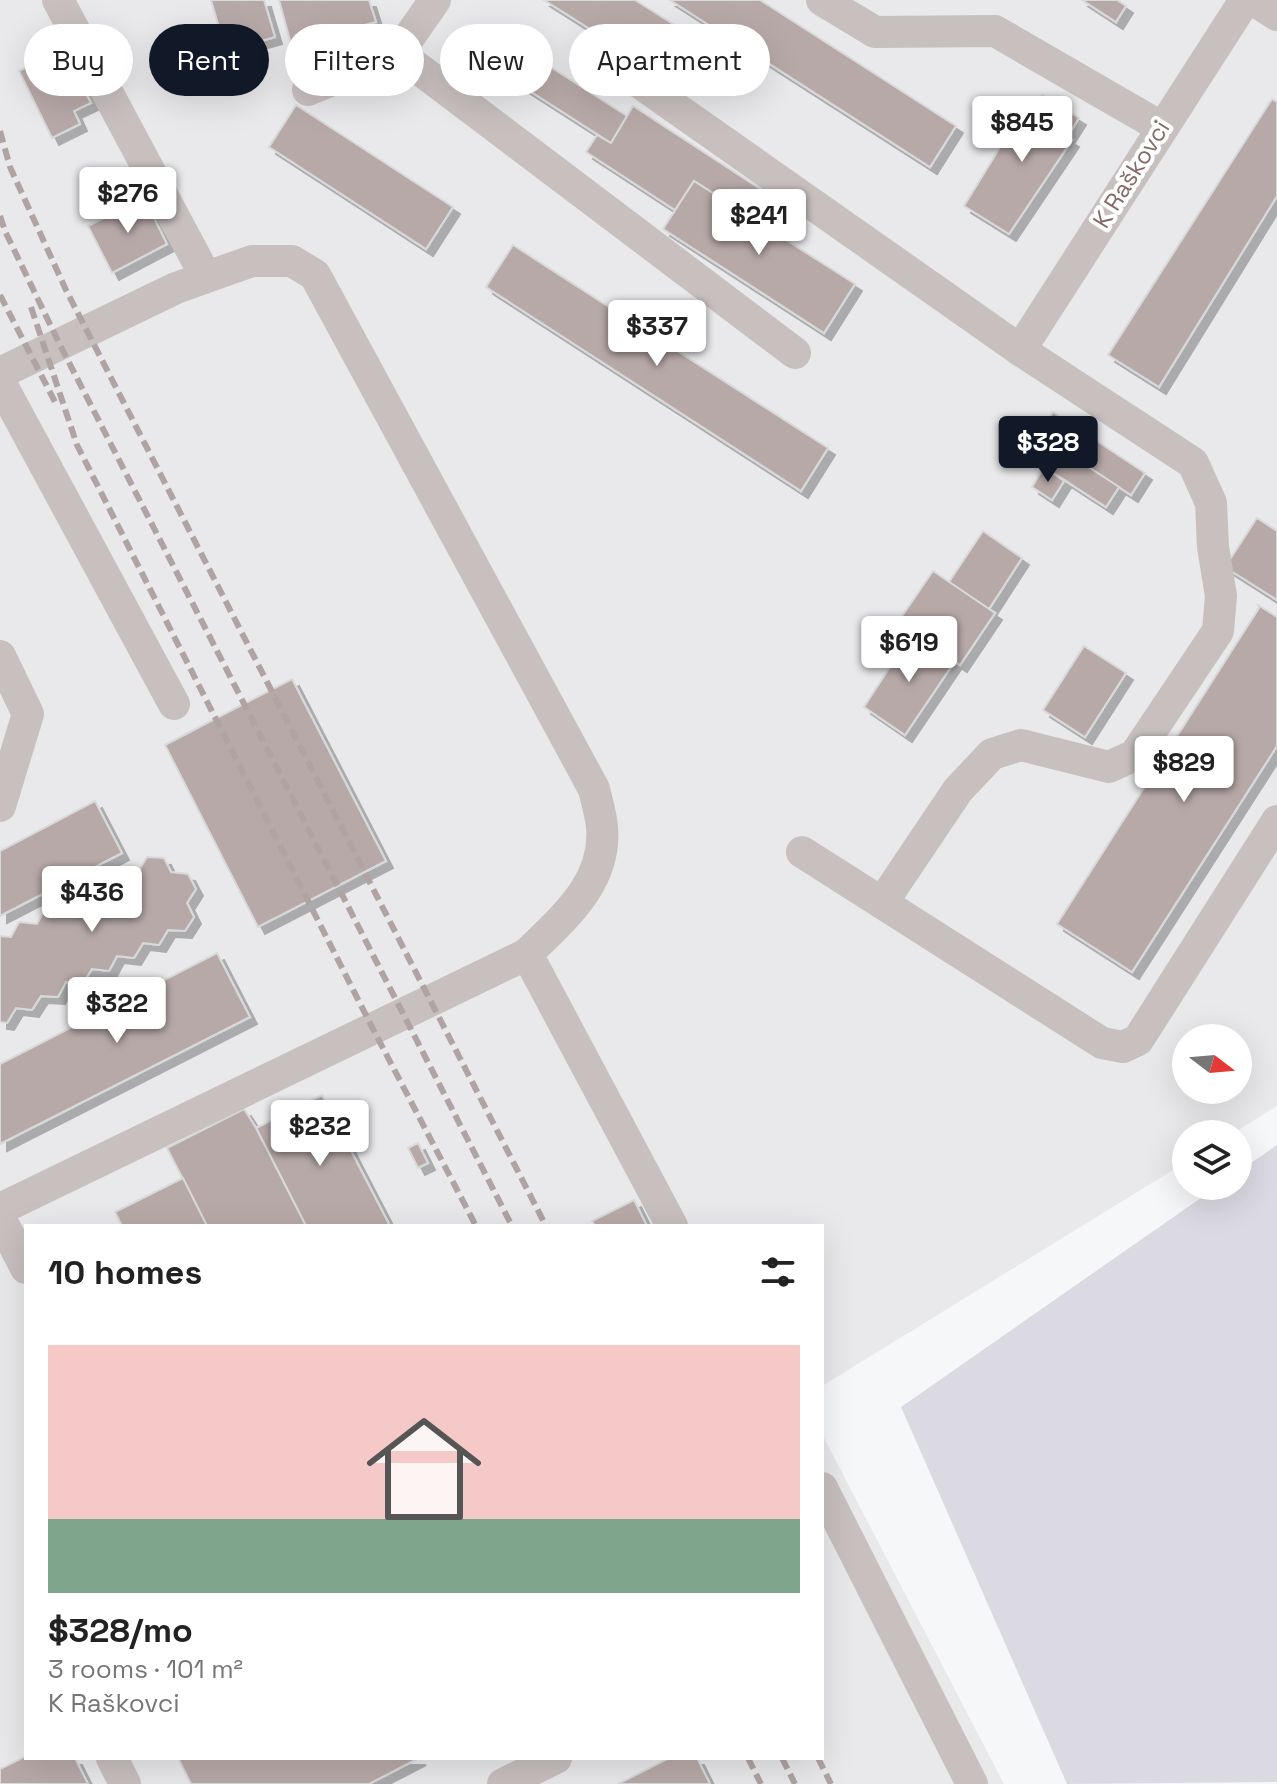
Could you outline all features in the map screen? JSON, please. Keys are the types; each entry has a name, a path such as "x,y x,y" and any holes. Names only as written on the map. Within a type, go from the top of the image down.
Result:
{"street":[{"path":"58,0 206,277"},
{"path":"418,24 435,0"},
{"path":"822,0 875,32 995,31 1161,127"},
{"name":"K Raškovci","path":"1020,350 1245,0"},
{"path":"1254,0 1277,15"},
{"path":"424,73 795,353"},
{"path":"659,96 1020,350 1193,463 1211,503 1213,547 1221,596 1218,631 1135,755 1109,767 1021,745 992,754 958,790 882,903"},
{"path":"0,373 176,288 252,261 292,261 315,275 594,789 603,829 597,872 577,904 527,954 0,1209"},
{"path":"0,382 174,704"},
{"path":"0,656 28,714 0,806"},
{"path":"802,852 1102,1043 1123,1047 1138,1040 1277,821"},
{"path":"527,954 671,1224"},
{"path":"0,1218 24,1264"},
{"path":"824,1492 972,1784"},
{"path":"113,1760 125,1784"},
{"path":"503,1784 552,1760"}],"shaded area":[{"path":"0,0 1277,0 1277,1106 1252,1122 1172,1120 1172,1171 824,1385 824,1224 24,1224 24,1760 824,1760 824,1438 1004,1784 0,1784"},
{"path":"1277,1145 1277,1782 1067,1784 901,1407 1198,1200 1252,1200 1252,1162"}],"building":[{"path":"211,0 264,0 275,37 269,39 269,24 218,24"},
{"path":"279,0 369,0 376,22 368,24 286,24"},
{"path":"544,0 635,0 673,24 582,24"},
{"path":"670,0 760,0 956,126 930,167 770,64 770,24 707,24"},
{"path":"1082,0 1117,0 1126,6 1116,22"},
{"path":"553,69 569,79 569,96 596,96 627,116 611,143 538,96 553,96"},
{"path":"1042,95 1079,118 1067,137 1072,140 1009,234 964,206 1023,110 1030,114"},
{"path":"31,96 87,96 91,103 74,111 80,124 52,138"},
{"path":"1272,99 1277,102 1277,196 1159,387 1108,355"},
{"path":"296,105 453,207 426,249 269,147"},
{"path":"633,106 796,212 781,237 694,181 675,210 586,152 597,135 611,143"},
{"path":"694,181 855,284 824,333 663,229"},
{"path":"144,198 167,244 112,273 88,226"},
{"path":"513,245 828,448 801,491 486,287"},
{"path":"1053,412 1145,473 1131,495 1038,434"},
{"path":"1038,434 1119,487 1106,507 1026,455"},
{"path":"1044,467 1064,481 1052,500 1032,487"},
{"path":"1257,518 1277,531 1277,600 1225,567"},
{"path":"983,531 1022,558 989,609 949,582"},
{"path":"933,571 995,613 960,665 898,622"},
{"path":"1258,605 1277,617 1277,746 1132,972 1057,924 1259,608"},
{"path":"912,633 955,661 905,735 864,707"},
{"path":"1084,646 1126,673 1085,737 1043,710"},
{"path":"292,679 386,861 258,927 165,745"},
{"path":"95,801 122,853 0,916 0,851"},
{"path":"147,857 164,858 171,872 188,874 196,889 187,903 194,917 185,931 168,930 159,945 143,943 134,958 117,956 109,971 92,969 83,983 66,982 58,997 41,996 32,1010 16,1008 7,1023 0,1022 0,936 11,937 19,922 37,924 45,909 62,911 70,896 87,897 96,883 113,884 122,870 138,872"},
{"path":"217,953 250,1017 0,1144 0,1064"},
{"path":"322,1095 389,1224 305,1224 256,1128"},
{"path":"244,1109 305,1224 206,1224 167,1148"},
{"path":"418,1143 428,1163 418,1168 408,1148"},
{"path":"183,1178 206,1224 121,1224 115,1212"},
{"path":"634,1200 646,1224 594,1224 592,1221"},
{"path":"24,1757 24,1760 76,1760 88,1784 0,1784 0,1769"},
{"path":"179,1760 415,1760 369,1784 191,1784"},
{"path":"665,1760 698,1760 710,1784 618,1784"}],"railway":[{"path":"0,131 10,167 66,290 545,1224"},
{"path":"0,216 60,345 511,1224"},
{"path":"0,295 55,402"},
{"path":"31,307 77,445 475,1224"},
{"path":"749,1760 761,1784"},
{"path":"783,1760 795,1784"},
{"path":"819,1760 831,1784"}]}
